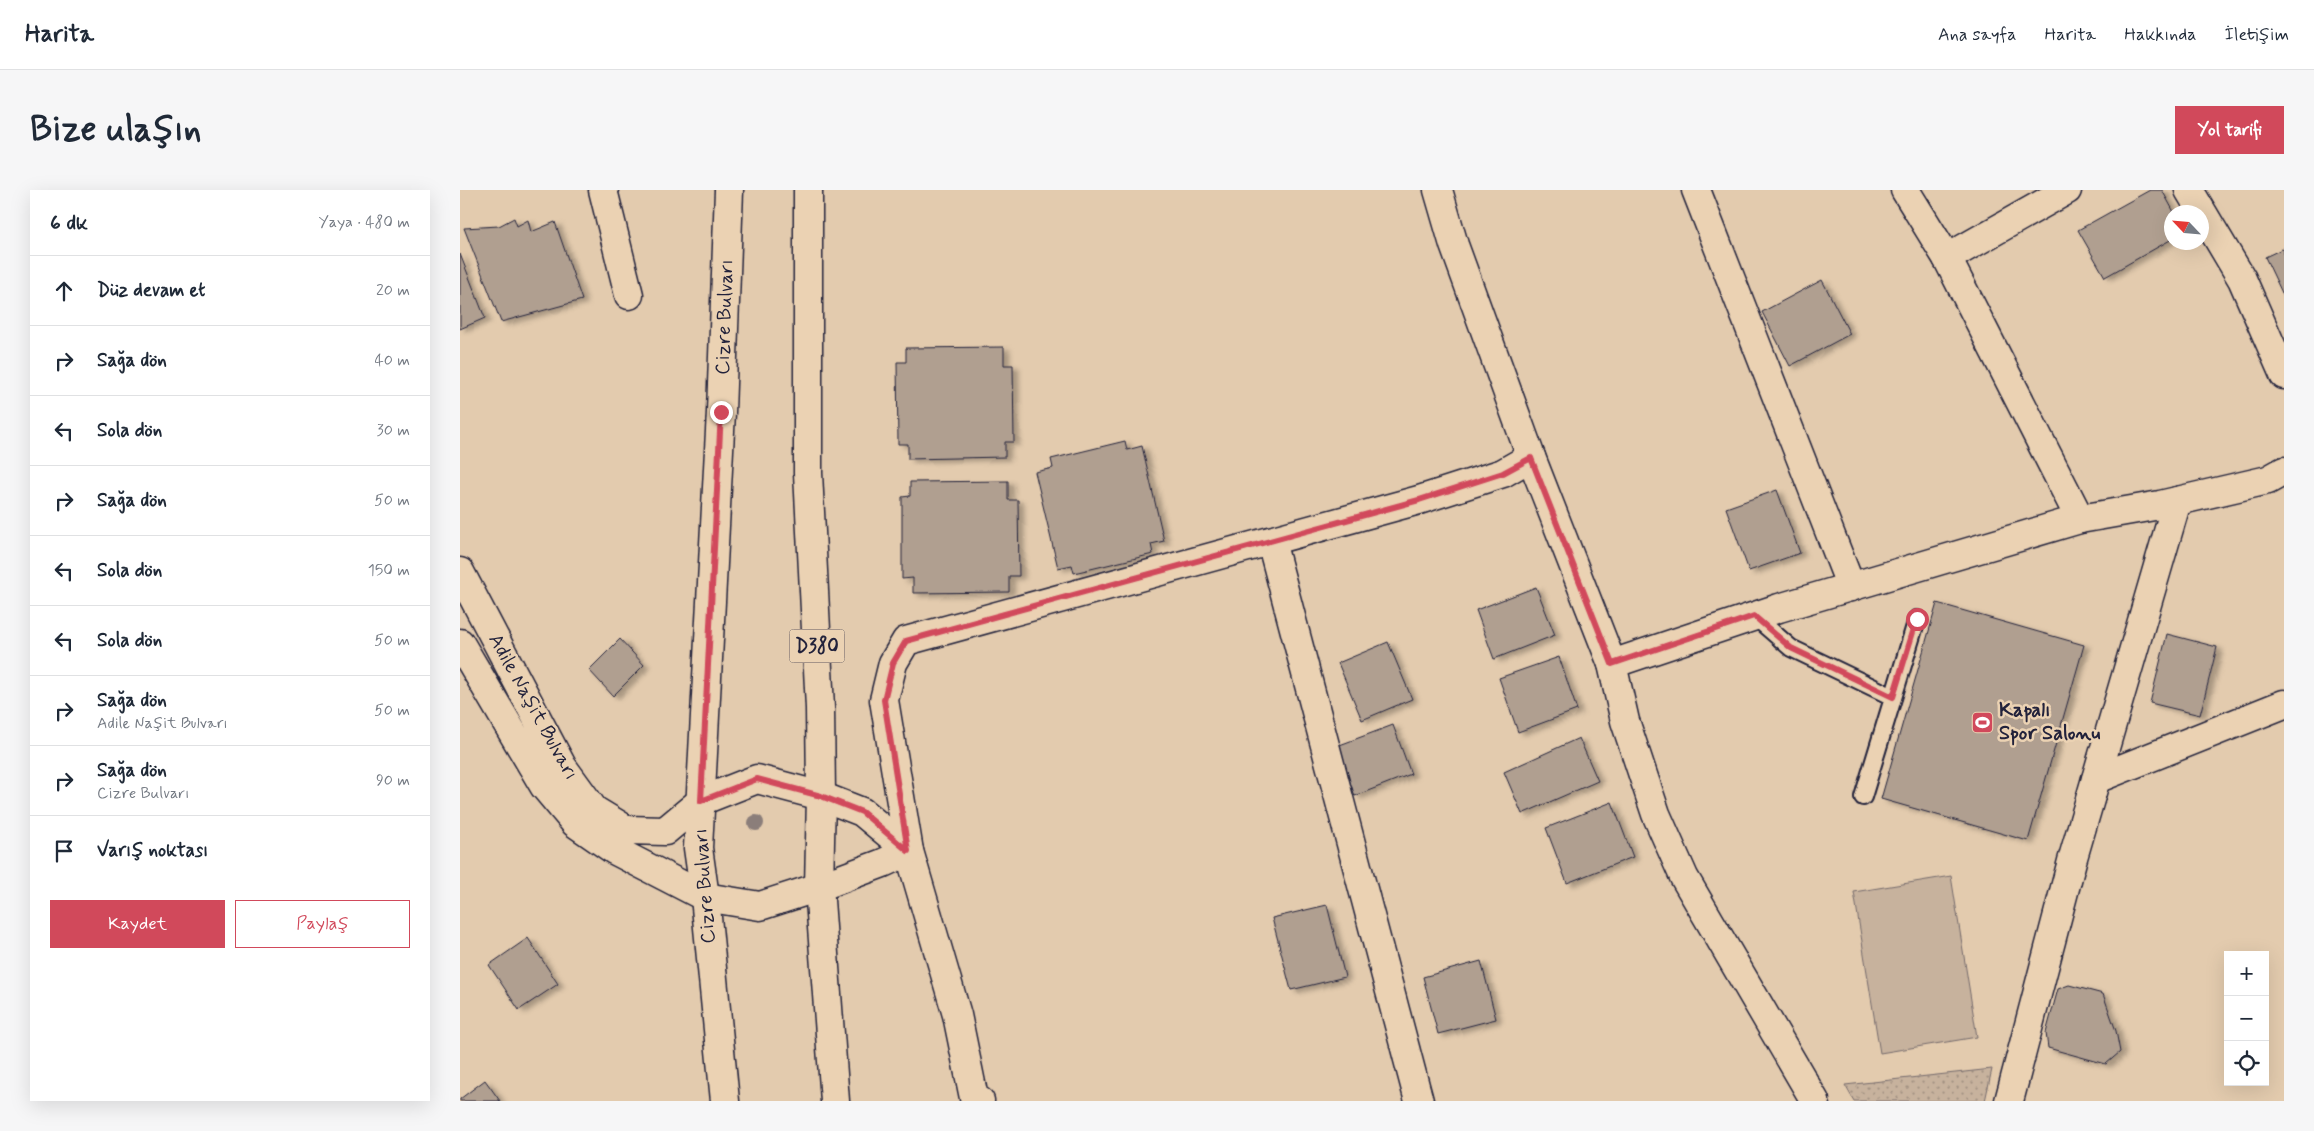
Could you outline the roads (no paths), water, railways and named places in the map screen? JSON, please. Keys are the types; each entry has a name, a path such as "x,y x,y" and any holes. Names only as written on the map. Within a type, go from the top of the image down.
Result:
{"street":[{"path":"602,190 629,295"},
{"name":"Cizre Bulvarı","path":"726,1101 705,897 698,848 721,412 729,190"},
{"name":"D380","path":"808,190 808,473 820,708 819,887 835,1101"},
{"path":"1438,190 1454,245 1531,458 1612,664 1625,721 1656,814 1684,877 1815,1101"},
{"path":"1696,190 1851,587"},
{"path":"1905,190 1948,258 2080,520"},
{"path":"1948,258 2067,190"},
{"path":"2189,190 2242,279 2284,375"},
{"path":"980,1101 974,1098 957,1015 908,851 884,700 893,663 906,641 1419,500 1503,473 1531,458"},
{"path":"1612,664 1754,616 2080,520 2177,501 2268,480 2284,471"},
{"path":"2009,1101 2072,861 2177,501"},
{"path":"1271,541 1419,1101"},
{"name":"Adile Naşit Bulvarı","path":"460,572 562,766 594,810 627,830 665,831 701,801 757,779 821,796 862,812 908,851 819,887 760,906 705,897 614,850 575,823 544,786 460,642"},
{"path":"2096,779 2284,704"}],"lane":[{"path":"1754,616 1791,648 1893,697"},
{"path":"1863,797 1917,619"}],"place":[{"name":"Kapalı Spor Salonu","path":"1983,722"}]}
